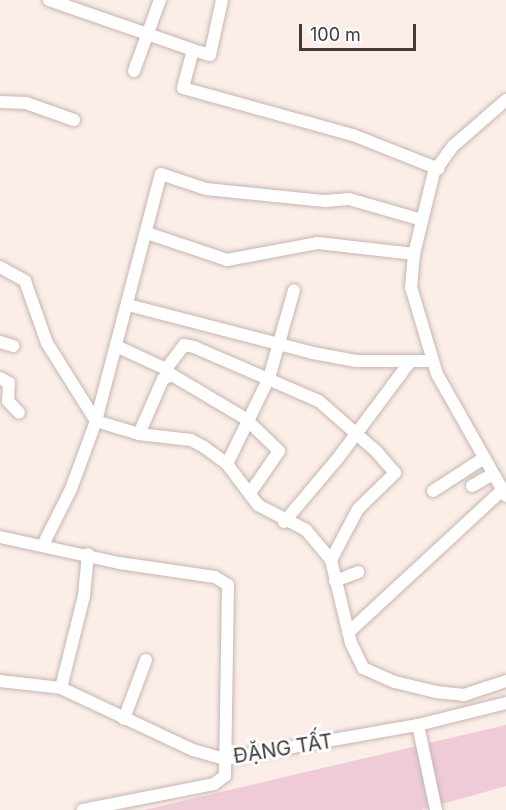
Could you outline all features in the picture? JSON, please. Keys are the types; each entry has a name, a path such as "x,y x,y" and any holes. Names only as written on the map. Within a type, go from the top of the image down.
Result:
{"street":[{"path":"49,0 210,56 222,0"},
{"path":"134,71 160,0"},
{"path":"193,50 183,88 353,135 439,169"},
{"path":"351,630 504,493 437,374 411,287 414,254 434,172 439,169 453,146 506,100"},
{"path":"0,102 38,105 74,120"},
{"path":"43,545 71,489 96,421 161,174 206,189 325,201 349,199 422,220"},
{"path":"147,233 227,260 318,243 414,254"},
{"path":"0,267 25,282 47,343 96,421 139,434 191,440 227,464 258,505 284,522 306,530 331,560 335,581 351,630 351,643 363,668 395,682 464,695 506,681"},
{"path":"227,464 246,419 269,378 294,290"},
{"path":"128,305 200,321 279,346 356,361 409,363 434,361"},
{"path":"0,342 13,346"},
{"path":"139,434 163,379 184,345 269,378 319,401 395,473 358,509 331,560"},
{"path":"117,346 169,372 246,419 279,451 250,493"},
{"path":"284,522 356,434 409,363"},
{"path":"0,378 9,383 8,401 19,413"},
{"path":"433,491 484,458"},
{"path":"472,486 493,474"},
{"path":"0,537 88,554 119,563 215,577 228,585 225,776 214,784 82,810"},
{"path":"61,688 84,596 88,554"},
{"path":"335,581 358,572"},
{"path":"123,718 146,660"},
{"name":"ĐẶNG TẤT","path":"0,681 61,688 194,750 225,759 419,731 506,703"},
{"path":"419,731 436,810"}],"shaded area":[{"path":"506,725 506,786 421,810 144,810"}]}
